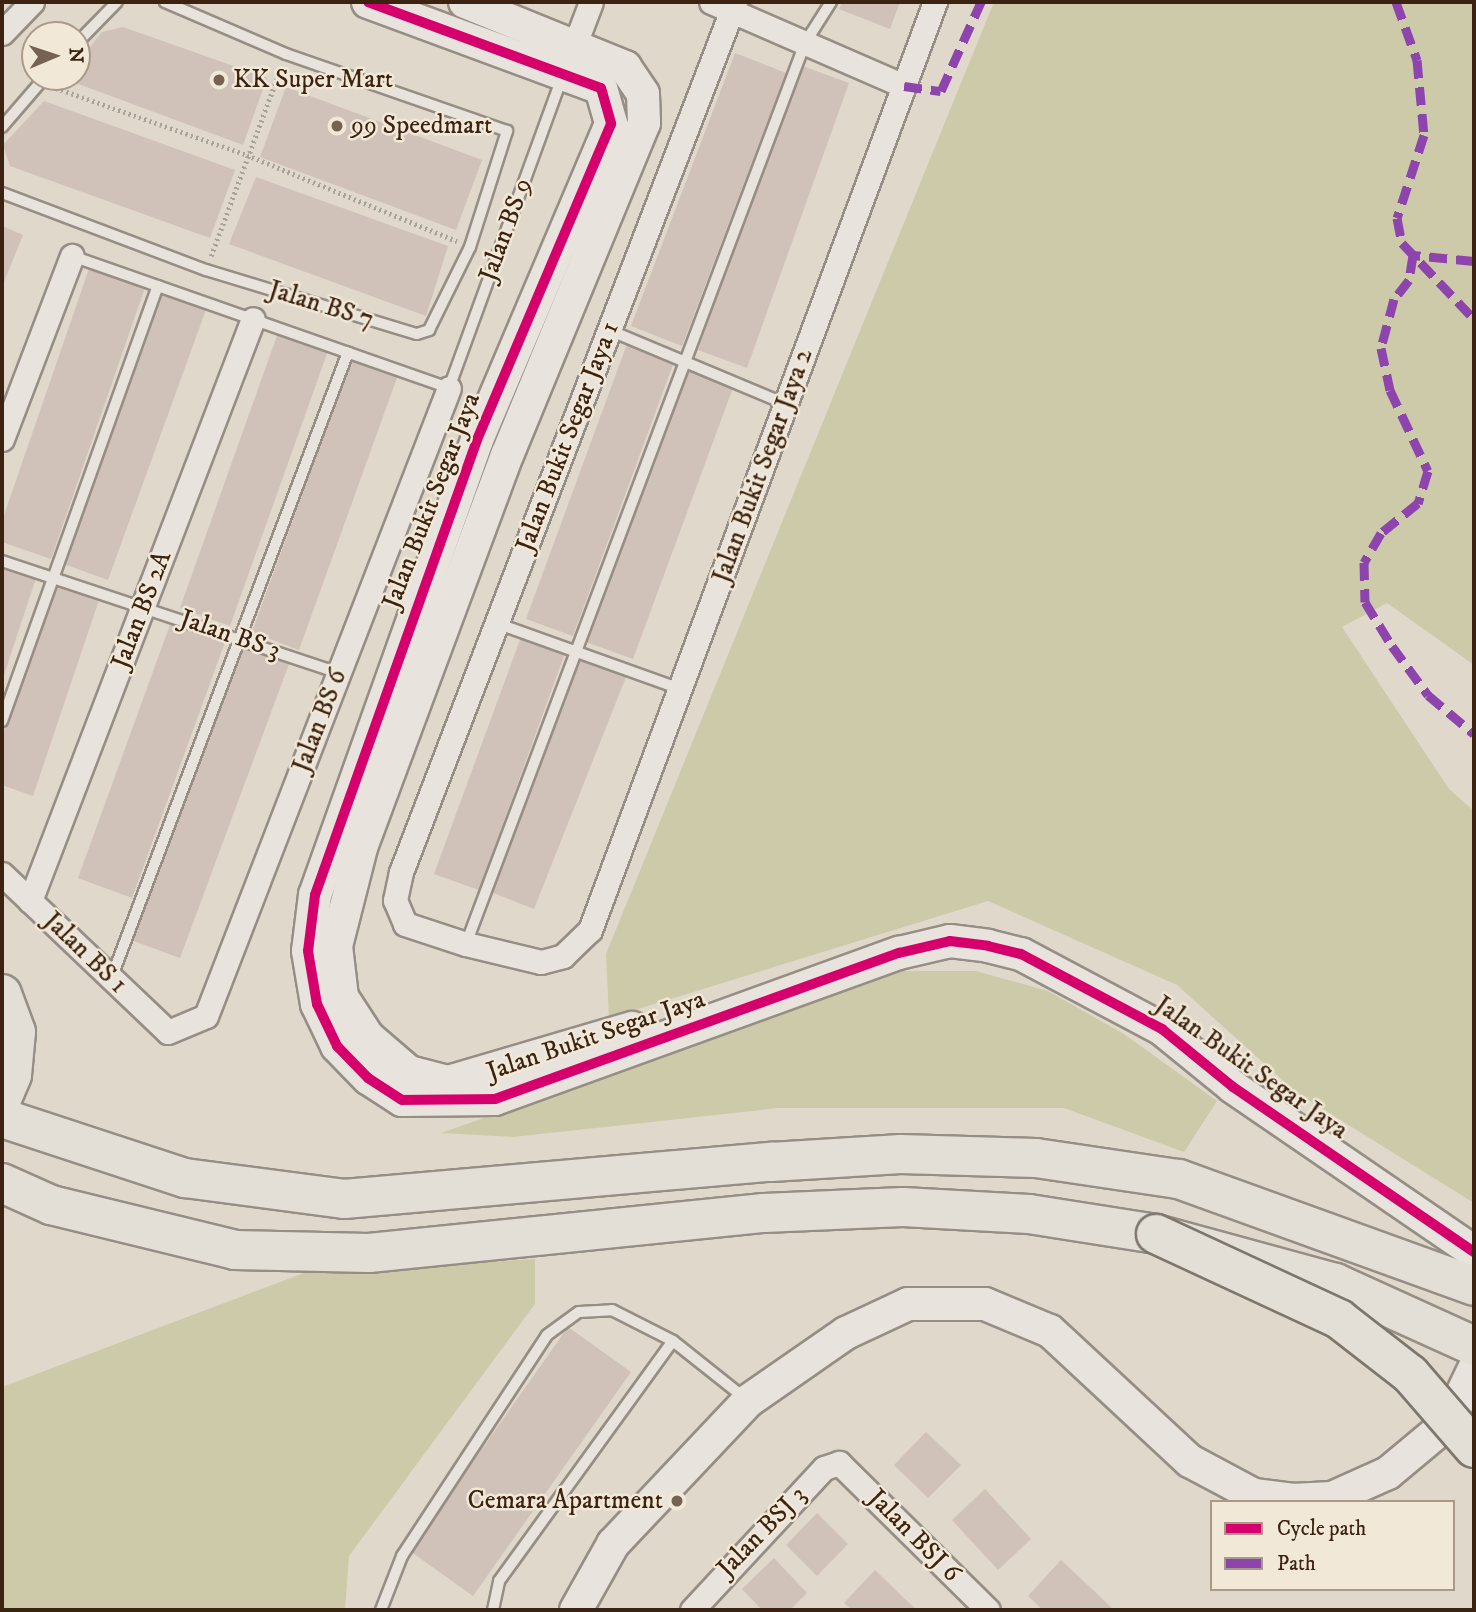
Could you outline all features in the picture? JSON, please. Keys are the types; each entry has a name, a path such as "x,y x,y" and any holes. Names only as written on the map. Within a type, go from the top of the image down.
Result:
{"highway":[{"path":"2,994 16,1032 12,1075 2,1098"},
{"path":"2,1118 82,1149 185,1178 344,1199 797,1160 901,1154 1036,1158 1179,1179 1474,1286"},
{"path":"2,1183 51,1205 235,1250 369,1253 764,1213 903,1207 1028,1214 1156,1234 1335,1283 1474,1346"},
{"path":"1156,1234 1339,1319 1410,1374 1474,1448"}],"street":[{"path":"2,33 32,2"},
{"path":"368,2 564,72 591,2"},
{"path":"465,2 576,42"},
{"path":"710,2 734,6 805,43 904,86"},
{"name":"Jalan Bukit Segar Jaya 2","path":"590,930 935,2"},
{"name":"Jalan Bukit Segar Jaya 1","path":"590,930 563,956 541,962 466,944 405,924 395,900 401,872 734,6"},
{"name":"Jalan Bukit Segar Jaya","path":"576,42 625,67 643,94 644,122 507,455 343,899 336,946 342,997 369,1037 409,1072 448,1083 487,1076 890,935 971,921 1047,947 1170,1009 1280,1097 1474,1229"},
{"name":"Jalan Bukit Segar Jaya","path":"564,72 601,88 611,124 477,440 315,895 308,951 317,1004 337,1045 368,1078 402,1100 495,1099 899,953 950,941 988,946 1021,954 1163,1029 1233,1087 1474,1252"},
{"path":"2,439 72,256"},
{"name":"Jalan BS 2A","path":"30,901 253,319"},
{"name":"Jalan BS 6","path":"168,1032 206,1016 449,388"},
{"name":"Jalan BS 1","path":"2,874 168,1032"},
{"path":"576,1610 613,1544 748,1401 846,1333 908,1304 985,1304 1050,1331 1190,1461 1254,1495 1292,1500 1332,1498 1388,1473 1448,1423 1474,1369"},
{"name":"Jalan BSJ 3","path":"703,1606 824,1468 839,1463"},
{"name":"Jalan BSJ 6","path":"839,1463 988,1610"}],"lane":[{"path":"91,29 117,2"},
{"path":"165,2 286,54"},
{"path":"466,944 683,360 805,43 831,2"},
{"name":"Jalan BS 7","path":"2,193 205,270 417,334 437,320 470,247 508,142 498,124 286,54"},
{"name":"Jalan BS 9","path":"449,388 564,72"},
{"path":"2,127 33,91"},
{"path":"72,256 449,388"},
{"path":"2,721 158,286"},
{"path":"609,330 786,404"},
{"path":"111,979 242,639 348,352"},
{"name":"Jalan BS 3","path":"2,561 144,605 338,673"},
{"path":"496,623 575,648 680,689"},
{"path":"381,1610 402,1556 547,1335 579,1312 612,1310 673,1341 748,1401"},
{"path":"493,1610 499,1581 673,1341"}],"path":[{"path":"205,270 286,54"},
{"path":"73,91 247,155 470,247"}],"shaded area":[{"path":"994,2 1474,2 1474,665 1387,603 1342,627 1449,789 1474,811 1474,1203 1297,1093 1177,985 988,901 609,1018 606,954"},
{"path":"902,971 976,971 1048,991 1124,1034 1217,1101 1184,1152 1064,1108 779,1108 513,1137 441,1133"},
{"path":"535,1259 535,1304 349,1556 345,1610 2,1610 2,1387 304,1273"}],"building":[{"path":"842,2 900,2 890,29 839,9"},
{"path":"123,27 267,78 243,145 91,89 91,46 102,32"},
{"path":"735,53 786,73 682,346 631,326"},
{"path":"800,65 849,83 747,368 698,350"},
{"path":"286,87 482,160 456,230 260,157"},
{"path":"44,101 235,170 210,238 10,166 3,145"},
{"path":"256,177 448,246 426,316 229,244"},
{"path":"2,226 23,235 2,287"},
{"path":"91,263 147,282 51,559 2,542 2,521"},
{"path":"161,287 208,304 108,580 61,563"},
{"path":"279,330 329,348 230,626 180,608"},
{"path":"627,344 674,362 573,636 526,619"},
{"path":"352,358 398,375 299,650 252,632"},
{"path":"687,368 734,385 633,659 586,642"},
{"path":"2,563 37,575 2,681"},
{"path":"54,581 100,597 33,796 2,785 2,736"},
{"path":"171,622 225,642 132,898 78,878"},
{"path":"521,637 565,653 479,890 434,874"},
{"path":"240,645 289,664 180,958 131,940"},
{"path":"581,658 626,677 534,909 488,891"},
{"path":"568,1327 631,1372 473,1596 410,1551"},
{"path":"926,1432 961,1465 928,1498 894,1465"},
{"path":"985,1489 1031,1539 998,1570 952,1520"},
{"path":"817,1513 848,1544 817,1576 786,1545"},
{"path":"774,1558 807,1593 790,1610 762,1610 742,1589"},
{"path":"1061,1560 1114,1610 1043,1610 1028,1596"},
{"path":"875,1570 917,1610 852,1610 844,1603"}],"marked path":[{"path":"904,86 941,91 981,2"},
{"path":"1396,2 1417,60 1424,135 1397,218 1402,243 1474,319"},
{"path":"1474,261 1413,255 1409,280 1394,299 1381,348 1390,390 1428,471 1418,503 1381,533 1364,562 1365,602 1392,646 1428,695 1474,734"}],"cycle path":[{"path":"368,2 601,88 611,124 477,440 315,895 308,951 317,1004 337,1046 368,1078 402,1100 495,1099 899,953 950,941 988,946 1021,954 1162,1029 1233,1087 1474,1252"}],"place":[{"name":"KK Super Mart","path":"219,80"},
{"name":"99 Speedmart","path":"337,126"},
{"name":"Cemara Apartment","path":"677,1501"}]}
